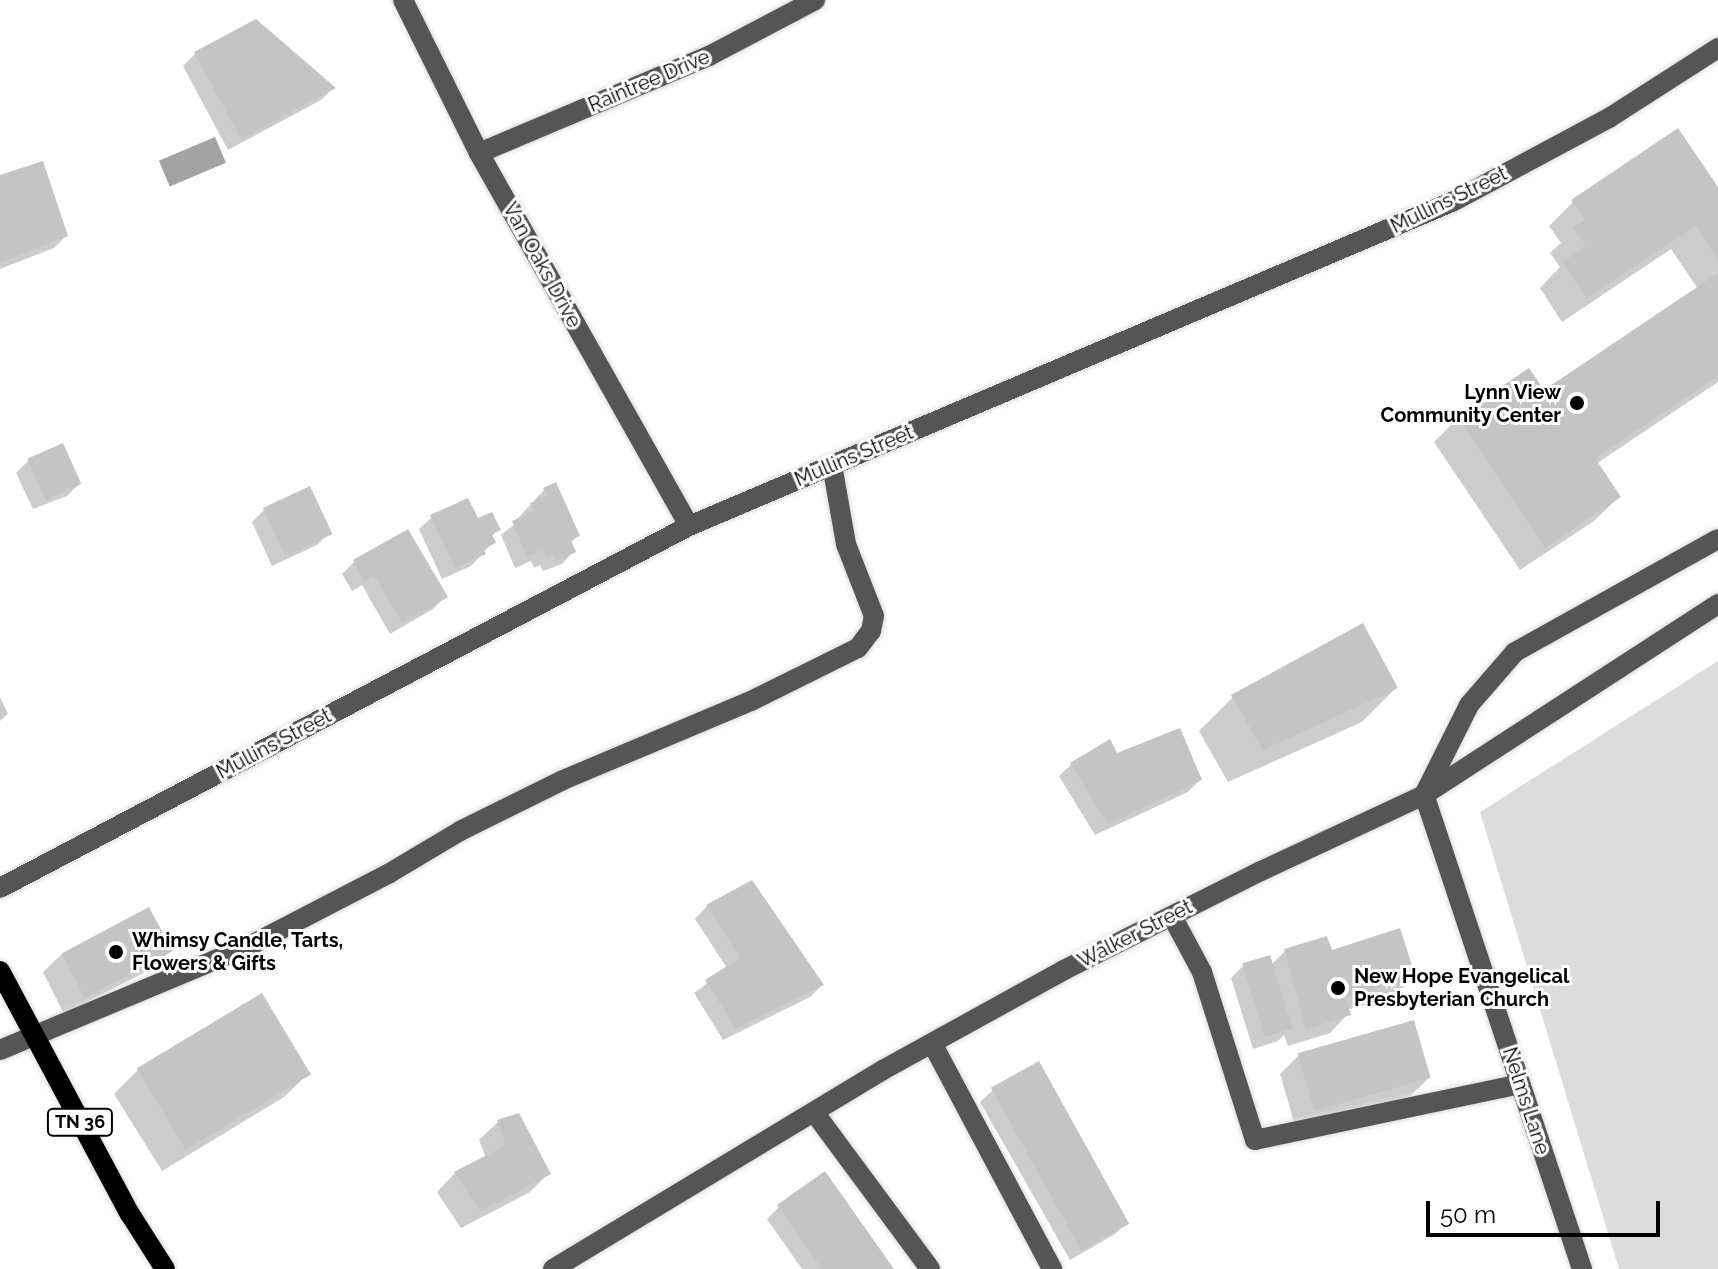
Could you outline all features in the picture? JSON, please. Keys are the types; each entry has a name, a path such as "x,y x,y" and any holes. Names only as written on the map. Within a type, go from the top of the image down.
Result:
{"main road":[{"name":"TN 36","path":"0,971 130,1214 165,1269"}],"street":[{"name":"Van Oaks Drive","path":"403,0 479,153 689,526"},
{"name":"Raintree Drive","path":"479,153 709,56 815,0"},
{"name":"Mullins Street","path":"0,888 689,526 1454,201 1609,118 1718,48"},
{"path":"0,1050 249,946 563,780 751,701 858,648 871,631 874,616 846,544 832,465"},
{"path":"1424,795 1469,705 1515,652 1718,539"},
{"name":"Walker Street","path":"553,1269 932,1043 1172,916 1424,795 1718,604"},
{"name":"Nelms Lane","path":"1424,795 1582,1269"},
{"path":"1172,916 1202,972 1255,1140 1520,1084"},
{"path":"932,1043 1052,1269"},
{"path":"814,1112 930,1269"}],"shaded area":[{"path":"215,137 226,163 170,187 159,161"},
{"path":"1718,661 1718,1269 1619,1269 1480,812"}],"building":[{"path":"256,19 336,88 241,139 194,52"},
{"path":"1678,128 1718,187 1718,259 1696,226 1587,299 1563,262 1586,246 1573,228 1585,220 1571,200"},
{"path":"43,161 68,236 0,263 0,175"},
{"name":"Lynn View Community Center","path":"1718,273 1718,376 1595,458 1621,497 1545,548 1457,416 1529,368 1544,390"},
{"path":"63,443 81,484 46,500 27,459"},
{"path":"556,482 580,536 571,540 576,552 556,561 553,554 546,557 543,550 527,557 512,521 534,511 530,503 547,496 543,488"},
{"path":"310,486 332,534 285,556 263,508"},
{"path":"468,498 478,518 492,512 501,530 492,534 496,543 483,549 486,554 455,568 430,515"},
{"path":"408,529 448,597 402,623 374,575 364,581 353,560"},
{"path":"1363,623 1398,688 1263,750 1231,695"},
{"path":"1180,728 1202,780 1108,824 1070,763 1110,739 1117,753"},
{"path":"752,880 824,985 736,1029 705,980 740,958 706,905"},
{"name":"Whimsy Candle, Tarts, Flowers & Gifts","path":"149,907 172,951 85,998 62,953"},
{"name":"New Hope Evangelical Presbyterian Church","path":"1400,928 1416,978 1346,998 1351,1015 1306,1029 1284,949 1327,936 1332,950"},
{"path":"1270,955 1293,1029 1265,1037 1242,963"},
{"path":"262,993 311,1074 186,1150 137,1068"},
{"path":"1414,1020 1431,1078 1314,1111 1298,1053"},
{"path":"1039,1061 1129,1224 1081,1250 991,1088"},
{"path":"519,1113 551,1174 480,1211 454,1172 506,1145 497,1120"},
{"path":"825,1171 894,1269 822,1269 777,1205"}],"place":[{"name":"Lynn View Community Center","path":"1577,403"},
{"name":"Whimsy Candle, Tarts, Flowers & Gifts","path":"116,952"},
{"name":"New Hope Evangelical Presbyterian Church","path":"1338,988"}]}
